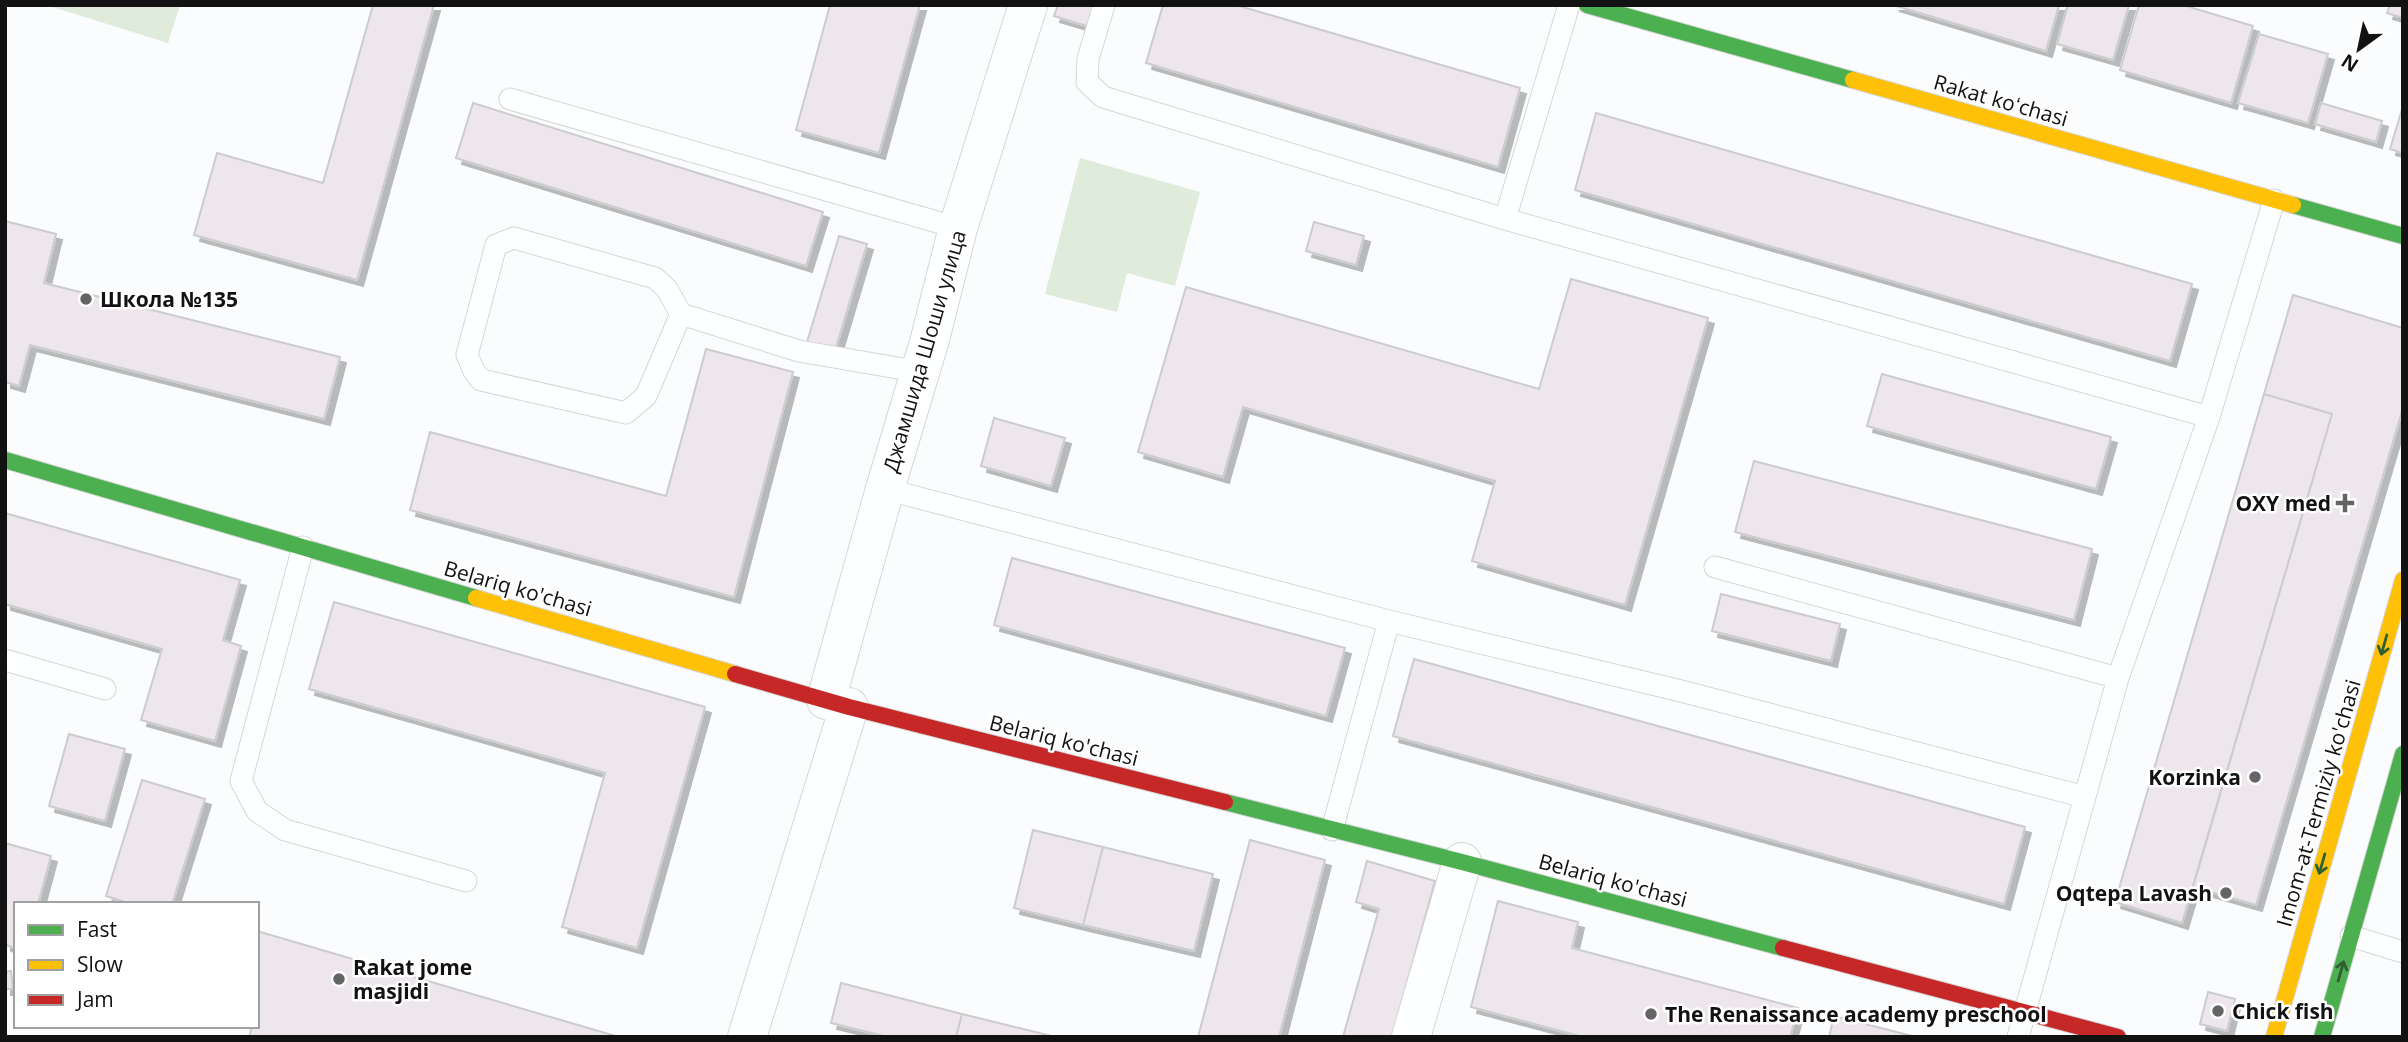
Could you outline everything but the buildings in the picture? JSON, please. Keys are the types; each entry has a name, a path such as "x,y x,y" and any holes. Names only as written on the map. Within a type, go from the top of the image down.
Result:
{"street":[{"name":"Джамшида Шоши улица","path":"747,1037 838,703 885,489 921,372 958,228 1028,5"},
{"name":"Rakat koʻchasi","path":"1587,5 2403,236"},
{"name":"Belariq ko'chasi","path":"5,460 838,703 1462,862 2025,1010 2118,1037"},
{"name":"Imom-at-Termiziy ko'chasi","path":"2274,1037 2403,580"},
{"path":"2322,1037 2403,754"},
{"path":"1411,1037 1462,862"}],"lane":[{"path":"1104,5 1088,59 1087,82 1103,97 1505,219 2209,418"},
{"path":"1505,219 1569,5"},
{"path":"510,99 958,228"},
{"path":"2018,1037 2118,678 2209,418 2274,200"},
{"path":"681,314 646,396 626,413 481,380 467,355 496,246 514,238 655,278 667,289 681,314 799,351 921,372"},
{"path":"885,489 1389,621 1681,691 2085,797"},
{"path":"303,547 241,781 257,811 285,830 466,881"},
{"path":"1715,567 2118,678"},
{"path":"1332,830 1389,621"},
{"path":"5,660 105,689"},
{"path":"2351,936 2403,952"}],"green space":[{"path":"46,5 180,5 168,43"},
{"path":"1080,158 1200,192 1175,286 1127,273 1117,312 1045,294"}],"traffic: fast":[{"path":"1587,5 1853,80"},
{"path":"2293,205 2403,236"},
{"path":"5,460 476,598"},
{"path":"2322,1037 2403,754"},
{"path":"1225,802 1783,948"}],"traffic: slow":[{"path":"1853,80 2293,205"},
{"path":"2274,1037 2403,580"},
{"path":"476,598 735,674"}],"traffic: jam":[{"path":"735,674 849,707 1225,802"},
{"path":"1783,948 2118,1037"}],"place":[{"name":"Школа №135","path":"86,299"},
{"name":"OXY med","path":"2345,503"},
{"name":"Korzinka","path":"2255,777"},
{"name":"Oqtepa Lavash","path":"2226,893"},
{"name":"Rakat jome masjidi","path":"339,979"},
{"name":"Chick fish","path":"2218,1011"},
{"name":"The Renaissance academy preschool","path":"1651,1014"}]}
